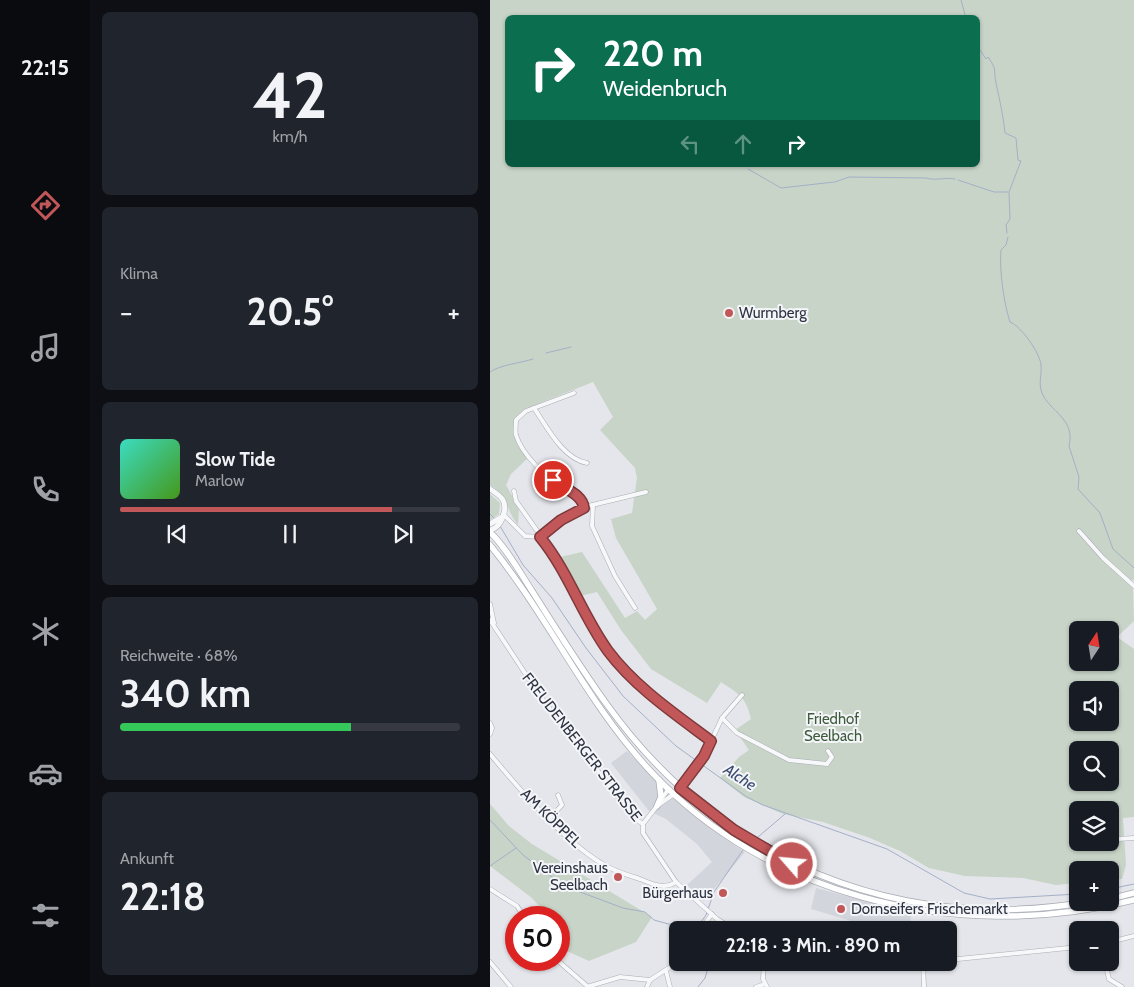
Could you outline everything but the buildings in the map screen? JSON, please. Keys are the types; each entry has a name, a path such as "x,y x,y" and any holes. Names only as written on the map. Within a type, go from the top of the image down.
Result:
{"main road":[{"path":"490,531 515,565 609,708 646,755 680,788 734,830 768,852 816,874 865,892 924,905 979,910 1021,910 1069,904"},
{"path":"490,545 519,582 603,711 632,750 659,780 730,837 789,870 838,890 890,905 941,913 1001,917 1075,911 1134,900"},
{"path":"658,803 661,789 659,780"},
{"path":"672,792 674,783"},
{"path":"672,792 680,788"},
{"path":"1119,896 1134,893"}],"street":[{"path":"574,393 526,411 516,420 516,435 526,452 544,473 562,487 577,495 583,501 584,508"},
{"path":"534,408 567,453 578,462 587,463"},
{"path":"490,489 502,499 502,517 493,525 490,531"},
{"path":"514,491 516,501 555,556 565,578 613,657 649,693 711,741"},
{"path":"502,517 525,536 540,537 561,520 584,508 646,492"},
{"path":"593,505 592,526 595,535 615,576 635,608"},
{"path":"1079,531 1134,586"},
{"name":"FREUDENBERGER STRASSE","path":"490,604 494,625"},
{"name":"FREUDENBERGER STRASSE","path":"490,620 556,718 635,819 642,824 643,833 676,882 722,921"},
{"path":"680,788 699,762 722,718 742,696"},
{"path":"722,718 737,733 789,760 827,764 832,757 828,751"},
{"path":"490,723 492,728 490,734"},
{"name":"AM KÖPPEL","path":"490,754 549,819 594,858 609,867 660,886 671,885 676,882"},
{"path":"674,783 680,778 687,776"},
{"path":"642,824 658,803 672,792"},
{"path":"549,819 562,804 558,795"},
{"path":"1119,839 1134,838"},
{"path":"490,889 517,906"},
{"path":"707,921 712,914"},
{"path":"1119,940 1134,936"},
{"path":"957,959 1069,948"},
{"path":"490,962 510,987"},
{"path":"569,971 587,987 620,977 650,980 669,969"},
{"path":"666,971 670,987"},
{"path":"756,987 766,986 763,979 763,971"},
{"path":"923,971 924,987"},
{"path":"1108,971 1109,979 1122,987"},
{"path":"647,987 650,980"}],"shaded area":[{"path":"627,751 671,797 718,834 745,852 704,901 687,885 712,862 697,844 666,819 649,811 611,763"},
{"path":"816,888 911,913 911,921 851,921 811,909"}],"green space":[{"name":"Friedhof Seelbach","path":"490,0 1134,0 1134,579 1130,583 1133,589 1134,621 1119,635 1119,621 1069,621 1069,671 1119,671 1119,638 1134,649 1134,817 1123,818 1126,865 1122,879 1119,879 1119,861 1069,861 1069,884 1056,885 1023,878 965,876 929,868 900,851 870,838 823,822 783,814 744,797 720,778 739,757 749,750 735,730 751,719 744,701 737,693 721,682 707,703 651,669 621,630 597,592 580,596 560,557 582,552 625,618 637,611 645,620 657,609 616,538 611,519 632,513 637,478 635,468 600,430 613,417 593,382 540,403 515,418 516,438 528,458 511,474 506,485 519,508 518,525 501,494 490,485"},
{"path":"490,494 500,503 499,514 490,520"},
{"path":"490,804 509,826 532,844 652,917 636,942 589,961 570,952 570,906 539,906 532,898 490,866"}],"waterway":[{"path":"961,0 965,15"},
{"path":"980,50 986,59 988,57 994,68 1005,133 1016,138 1018,160 1021,161 1009,192 1010,219 1006,225 1007,233"},
{"path":"748,169 781,188 834,182"},
{"path":"835,182 849,177 955,179"},
{"path":"958,180 994,192 1008,192"},
{"path":"1008,237 1006,245 1001,250 1001,276 1010,322 1024,334 1034,347 1041,365 1040,386 1042,393 1069,429 1069,446 1079,477 1078,489 1100,513 1113,549 1134,568"},
{"path":"546,353 571,347"},
{"path":"490,372 504,366 533,359"},
{"name":"Alche","path":"490,514 495,519"},
{"name":"Alche","path":"500,526 523,565 552,598 586,648 623,696 676,746 747,797 763,805 887,849 964,893 990,899 1069,895"},
{"path":"758,837 785,814"},
{"path":"490,820 523,855 564,886 623,908 645,912 654,920 690,930 696,929 706,915 714,892 743,850"},
{"path":"490,866 516,848"},
{"name":"Alche","path":"1119,887 1134,884"},
{"path":"698,987 705,978 707,971"}],"place":[{"name":"Wurmberg","path":"729,313"},
{"name":"Vereinshaus Seelbach","path":"618,877"},
{"name":"Bürgerhaus","path":"723,893"},
{"name":"Dornseifers Frischemarkt","path":"841,909"}],"route":[{"path":"553,480 577,495 583,501 584,508 561,520 540,537 555,556 565,578 607,649 649,693 711,741 704,756 687,776 680,788 747,839 792,864"}]}
